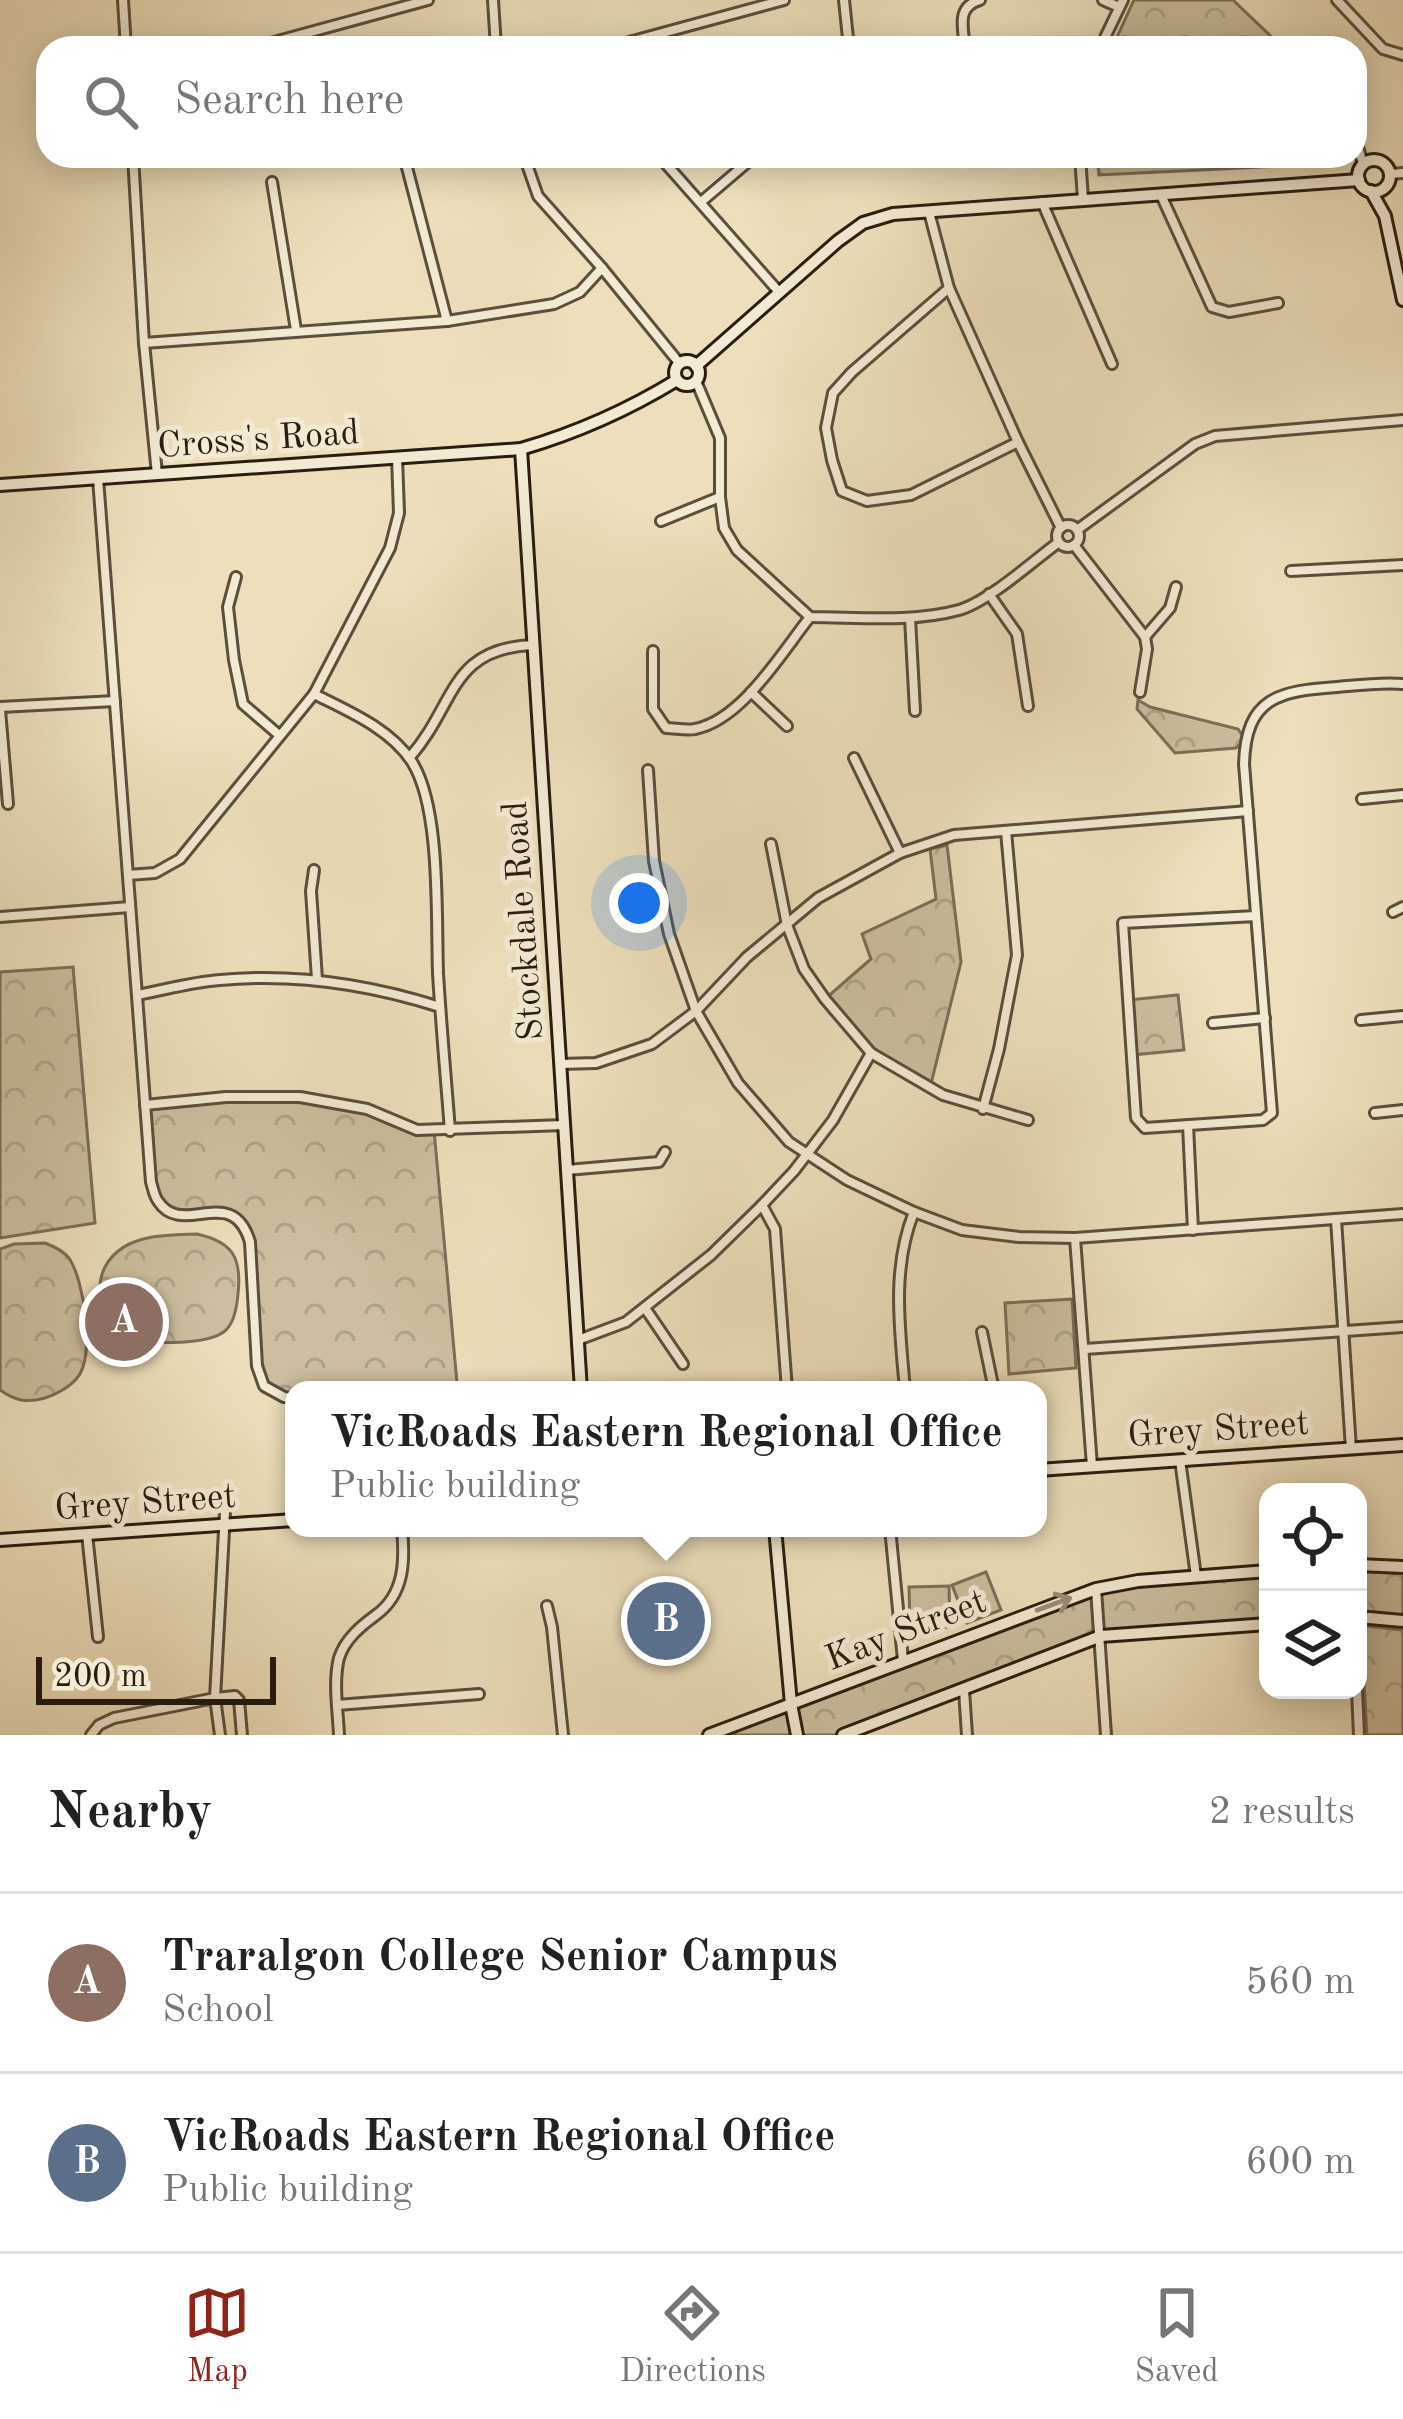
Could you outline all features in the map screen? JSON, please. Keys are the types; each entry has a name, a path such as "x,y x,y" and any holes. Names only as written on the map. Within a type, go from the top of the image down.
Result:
{"street":[{"path":"123,0 125,36"},
{"path":"296,36 428,0"},
{"path":"493,0 495,36"},
{"path":"651,36 784,0"},
{"path":"844,0 848,36"},
{"path":"963,36 962,14 980,0"},
{"path":"1103,0 1121,4 1106,36"},
{"path":"1337,0 1383,49 1403,55"},
{"path":"1361,168 1359,180 1371,191 1385,187 1396,174 1381,161 1367,162"},
{"path":"135,168 157,474"},
{"path":"407,168 447,321"},
{"path":"528,168 538,196 680,364"},
{"path":"670,168 779,292"},
{"path":"701,202 741,168"},
{"path":"1081,168 1083,199"},
{"path":"697,366 862,223 893,214 1359,180"},
{"path":"272,182 296,330"},
{"path":"1385,187 1385,216 1403,300"},
{"path":"1371,191 1385,216"},
{"path":"1161,193 1212,307 1229,312 1278,303"},
{"path":"1042,202 1112,364"},
{"path":"929,210 949,288 1061,528"},
{"path":"144,343 447,321 554,304 580,292 602,268"},
{"path":"949,288 832,393 826,428 842,491 867,501 911,495 1018,442"},
{"path":"680,364 697,366 696,381 687,385 677,380 675,371 680,364"},
{"name":"Cross's Road","path":"0,485 520,448 562,437 677,380"},
{"path":"696,381 720,438 724,528 736,550 810,616 910,617 962,609 1059,542"},
{"path":"1077,530 1195,444 1215,436 1403,420"},
{"name":"Stockdale Road","path":"520,448 580,1381"},
{"path":"128,875 155,873 180,859 314,694 390,548 399,513 397,457"},
{"path":"98,478 151,1182 158,1203 173,1214 232,1214 245,1224 257,1366 263,1386 285,1397"},
{"path":"661,520 720,497"},
{"path":"1068,525 1077,530 1075,545 1059,542 1061,528 1068,525"},
{"path":"1075,545 1144,637 1147,649 1140,692"},
{"path":"1291,571 1403,565"},
{"path":"236,577 228,607 243,704 279,735"},
{"path":"1144,637 1170,608 1176,587"},
{"path":"989,593 1017,634 1028,706"},
{"path":"653,651 653,709 666,728 692,730 718,721 751,692 810,616"},
{"path":"910,617 915,711"},
{"path":"410,757 428,736 460,676 484,655 508,646 533,645"},
{"path":"1256,916 1123,923 1136,1118 1144,1128 1263,1120 1272,1113 1248,812 1245,739 1251,721 1270,700 1292,690 1403,684"},
{"path":"751,692 787,726"},
{"path":"314,694 379,729 410,757 422,780 432,818 451,1131"},
{"path":"8,804 0,708 115,701"},
{"path":"854,758 900,853"},
{"path":"648,770 655,861 669,934 696,1011 738,1083 789,1142 847,1180 962,1230 1019,1237 1075,1238 1403,1214"},
{"path":"1362,799 1403,795"},
{"path":"560,1064 596,1063 652,1044 696,1011 746,957 818,898 900,853 954,835 1248,812"},
{"path":"983,1108 1017,955 1006,831"},
{"path":"771,844 788,925 804,969 871,1053 943,1095 1028,1120"},
{"path":"314,870 310,891 317,979"},
{"path":"0,917 130,907"},
{"path":"1393,912 1403,907"},
{"path":"137,995 216,980 281,976 386,991 440,1007"},
{"path":"1361,1020 1403,1016"},
{"path":"1213,1023 1265,1018"},
{"path":"578,1340 626,1322 712,1255 762,1205 833,1120 871,1053"},
{"path":"145,1106 226,1097 300,1097 367,1109 417,1130 564,1125"},
{"path":"1375,1113 1403,1110"},
{"path":"1188,1125 1193,1230"},
{"path":"567,1170 659,1162 665,1152"},
{"path":"762,1205 775,1229 786,1381"},
{"path":"904,1381 898,1274 914,1212"},
{"path":"1336,1219 1351,1448"},
{"path":"1075,1238 1092,1466"},
{"path":"645,1308 683,1364"},
{"path":"1085,1349 1403,1328"},
{"path":"982,1331 992,1381"},
{"name":"Grey Street","path":"1047,1469 1403,1445"},
{"path":"1180,1460 1196,1576"},
{"path":"220,1735 215,1698 225,1518"},
{"name":"Grey Street","path":"0,1540 225,1518 285,1520"},
{"path":"86,1534 98,1637"},
{"path":"339,1735 339,1657 358,1627 382,1612 398,1586 406,1562 403,1537"},
{"path":"776,1537 797,1735"},
{"path":"891,1537 903,1660"},
{"path":"1367,1564 1403,1567"},
{"name":"Kay Street","path":"709,1735 1096,1589 1259,1572"},
{"path":"1096,1589 1106,1735"},
{"path":"547,1606 562,1735"},
{"path":"1367,1618 1403,1621"},
{"path":"842,1735 1101,1636 1259,1625"},
{"path":"964,1690 967,1735"},
{"path":"337,1705 478,1694"},
{"path":"91,1735 114,1718 235,1696 242,1735"},
{"path":"1357,1699 1359,1735"}],"green space":[{"path":"1134,0 1233,0 1270,36 1118,36"},
{"path":"1098,168 1242,168 1099,175"},
{"path":"1138,700 1238,729 1245,739 1236,748 1175,753 1137,709"},
{"path":"947,845 961,962 930,1088 871,1053 825,999 871,959 862,934 936,899 930,849"},
{"path":"73,967 95,1223 0,1238 0,972"},
{"path":"1178,995 1184,1050 1132,1055 1128,1000"},
{"path":"226,1097 294,1099 344,1105 434,1130 457,1381 285,1381 285,1394 264,1386 257,1366 250,1242 231,1214 178,1215 164,1208 149,1166 145,1105"},
{"path":"197,1234 227,1247 236,1261 238,1299 230,1325 210,1338 184,1342 124,1335 113,1326 101,1302 107,1263 135,1242"},
{"path":"45,1243 67,1255 74,1269 86,1318 86,1353 83,1368 66,1387 45,1398 21,1400 0,1390 0,1249"},
{"path":"1072,1299 1076,1368 1009,1374 1005,1303"},
{"path":"1367,1565 1403,1567 1403,1621 1367,1618"},
{"path":"986,1572 1001,1610 967,1623 952,1585"},
{"path":"1259,1572 1259,1625 1101,1636 843,1735 708,1735 1096,1589"},
{"path":"949,1586 950,1627 910,1628 909,1587"},
{"path":"1367,1626 1403,1630 1403,1735 1367,1735"}],"place":[{"name":"Traralgon College Senior Campus","path":"124,1322"},
{"name":"VicRoads Eastern Regional Office","path":"666,1621"}]}
